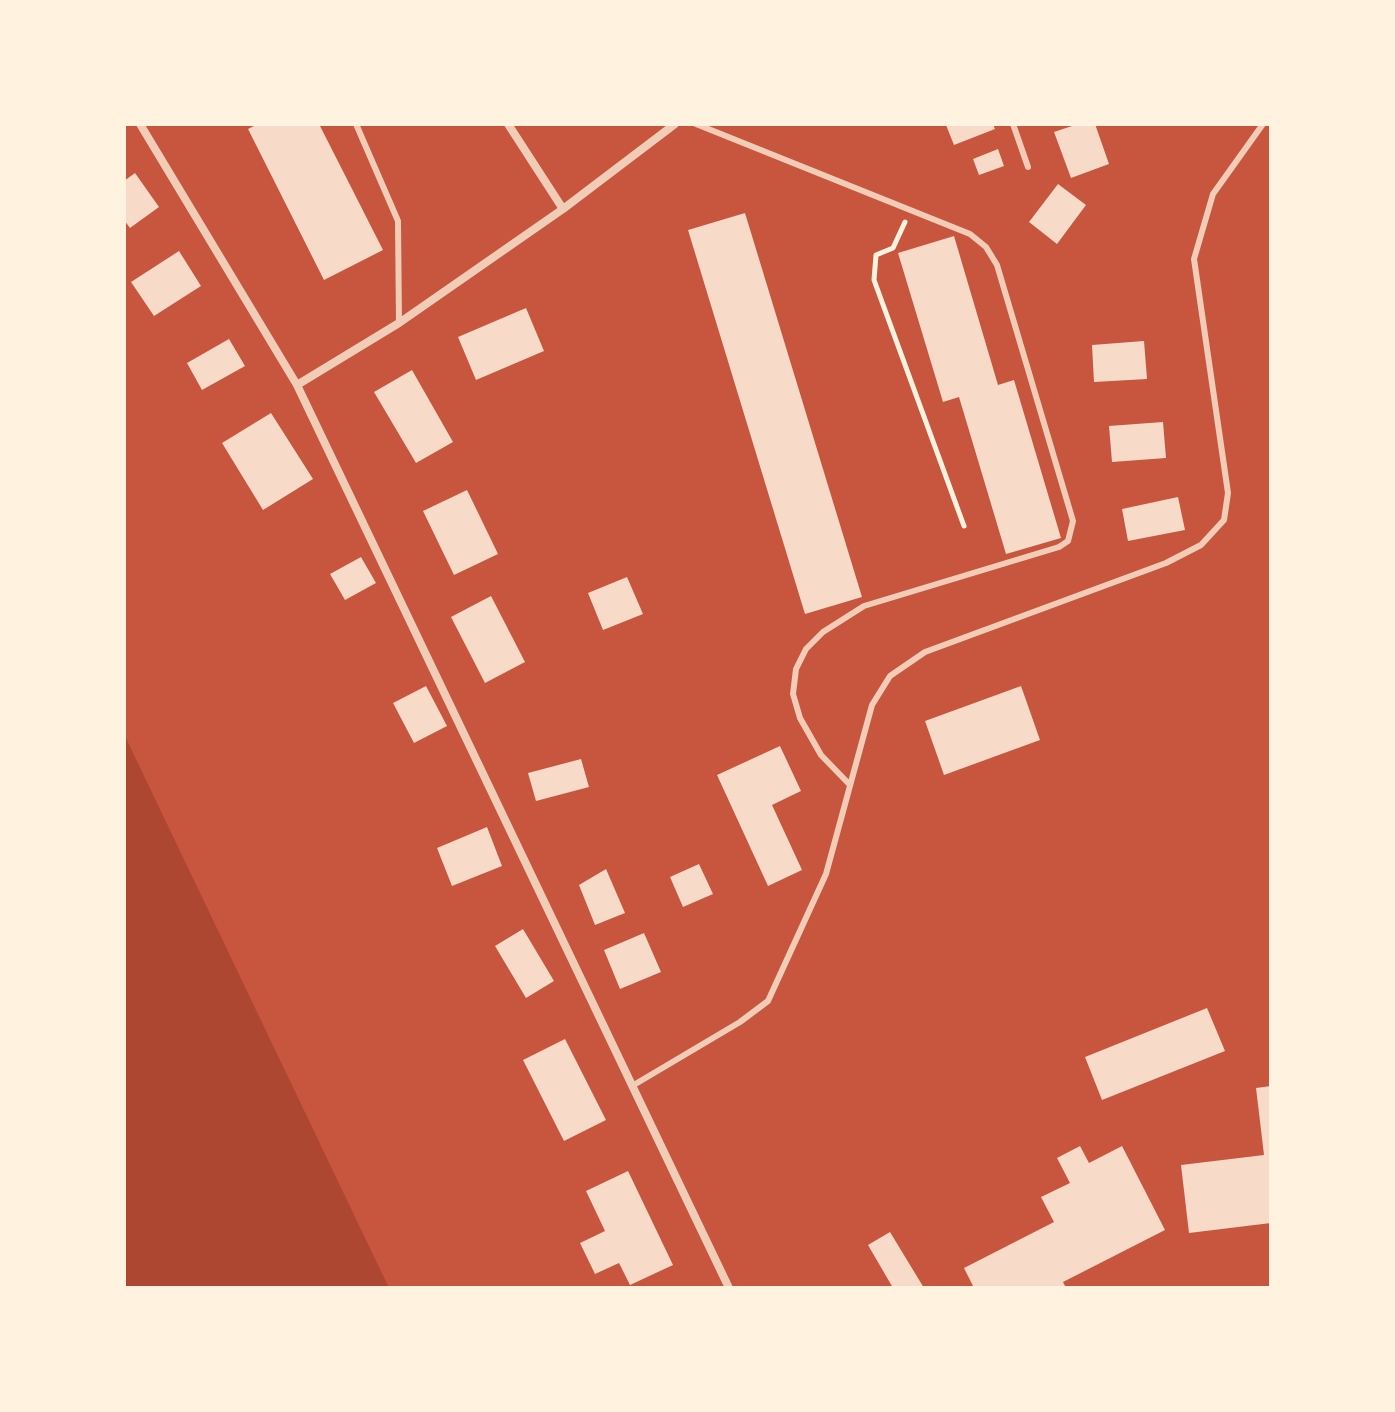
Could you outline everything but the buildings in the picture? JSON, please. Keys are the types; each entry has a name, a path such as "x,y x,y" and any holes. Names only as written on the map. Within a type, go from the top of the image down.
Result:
{"street":[{"path":"140,124 297,385 729,1288"},
{"path":"508,124 563,209"},
{"path":"297,385 399,323 563,209 675,124"}],"lane":[{"path":"356,124 398,221 399,323"},
{"path":"696,124 970,234 986,247 997,265 1074,527 1068,541 1059,547 864,606 823,632 806,649 796,669 793,694 800,718 821,755 850,785"},
{"path":"1013,124 1028,167"},
{"path":"632,1086 740,1022 768,1001 783,975 807,910 826,874 872,705 890,676 925,652 1166,563 1201,545 1224,520 1228,493 1194,259 1213,194 1263,124"}],"path":[{"path":"909,209 898,242 876,255 874,280 964,526"}],"shaded area":[{"path":"124,734 389,1288 124,1288"}]}
